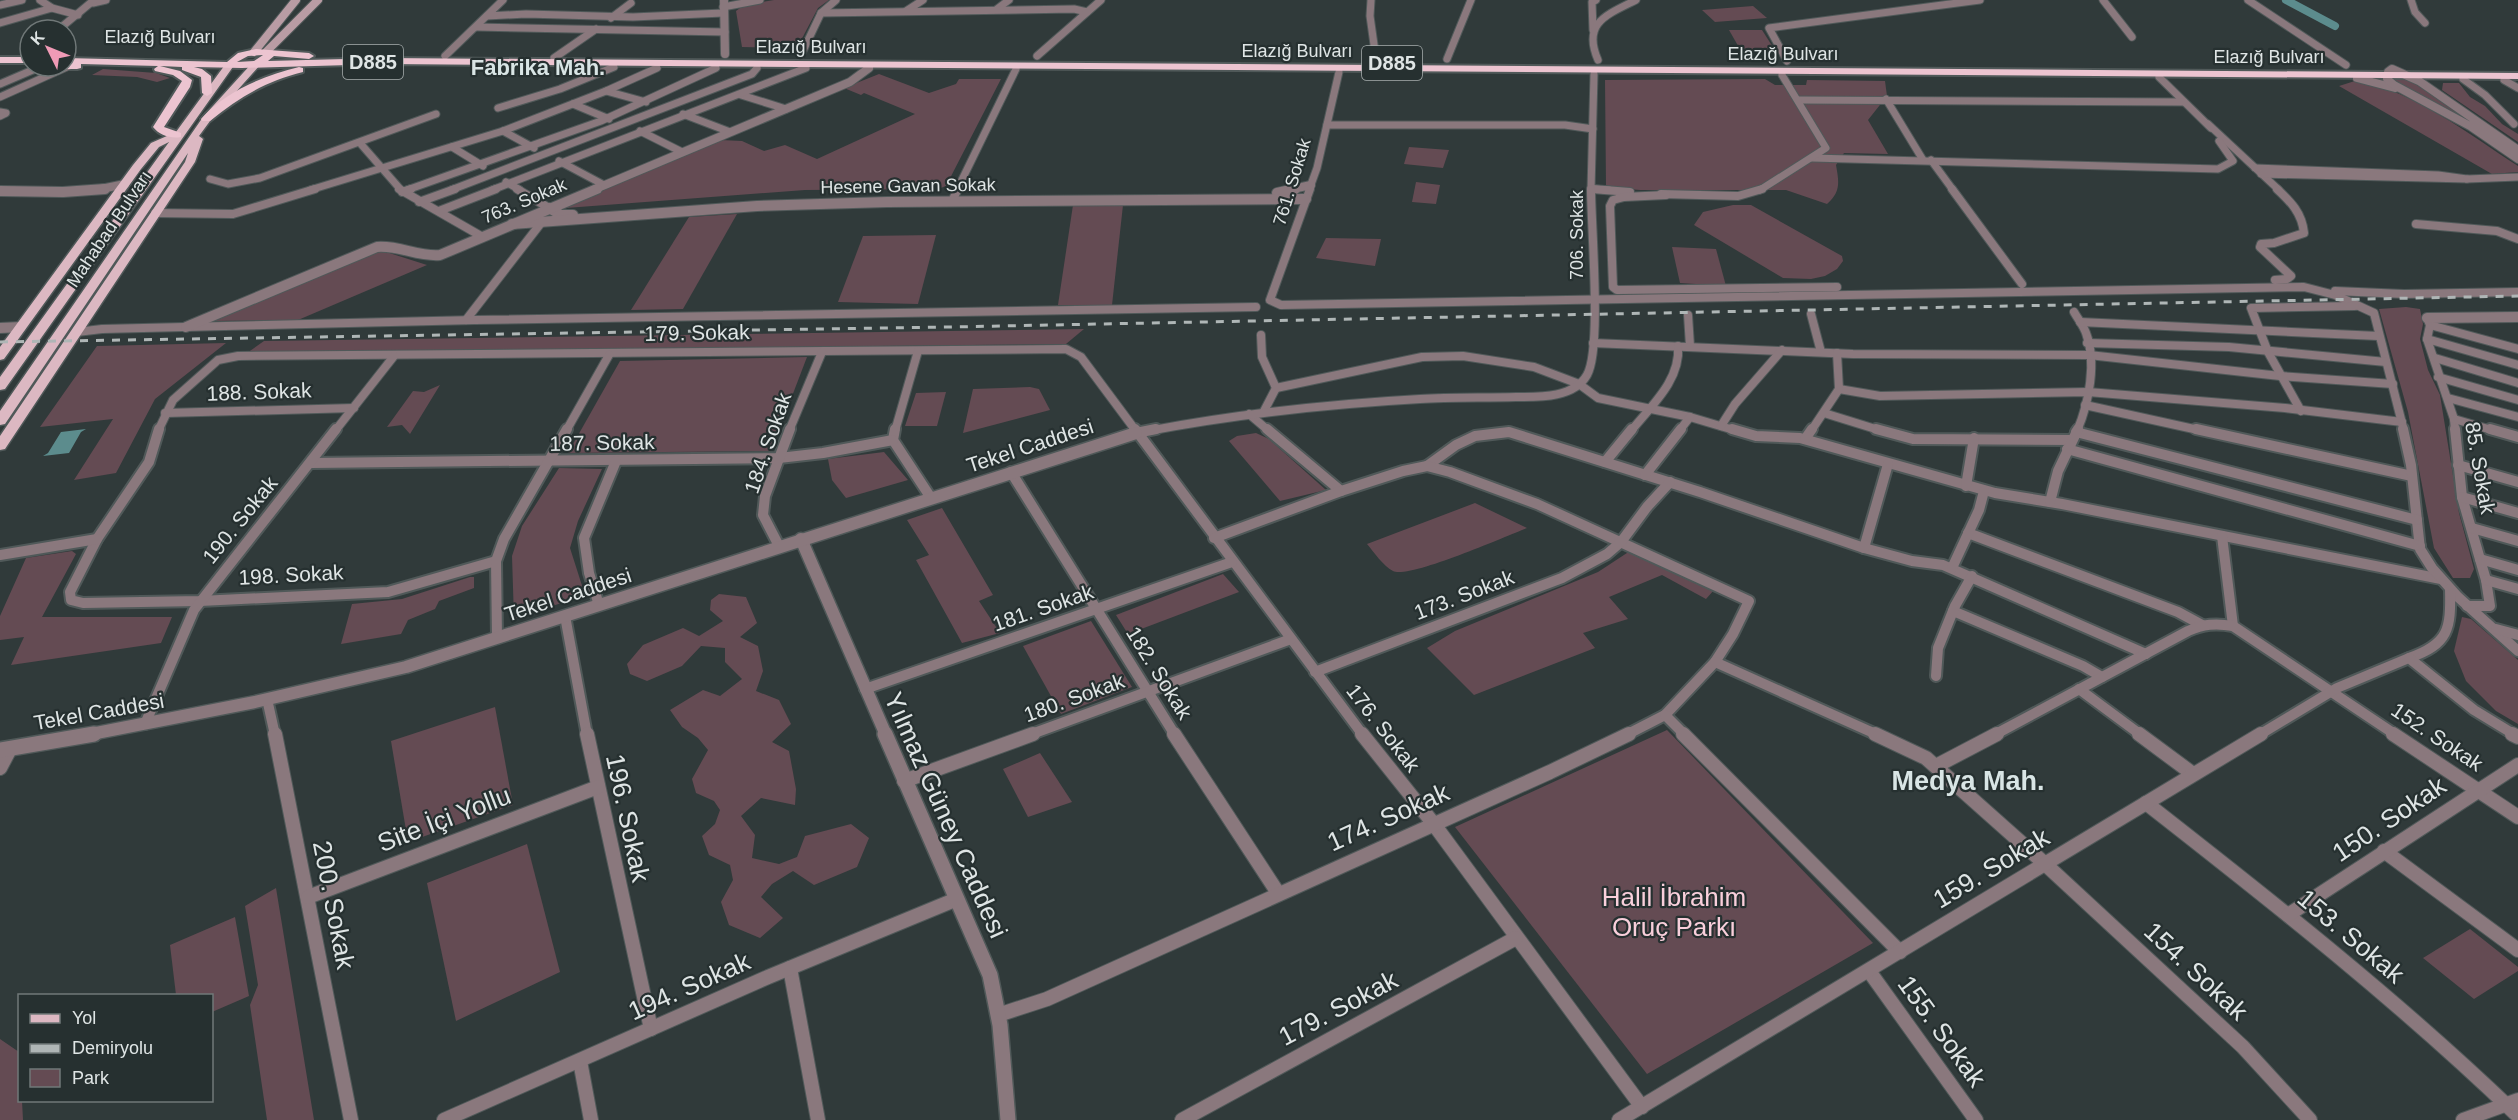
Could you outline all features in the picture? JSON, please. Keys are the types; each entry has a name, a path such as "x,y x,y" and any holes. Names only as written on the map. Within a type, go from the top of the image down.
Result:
{"highway":[{"path":"230,64 236,57 254,52"},
{"name":"Elazığ Bulvarı","path":"219,53 266,52 360,58 445,56 2159,72 2388,73 2518,69"},
{"path":"256,64 268,57 269,54 266,52"},
{"name":"Elazığ Bulvarı","path":"78,54 208,53"},
{"path":"0,54 18,55"},
{"path":"554,58 630,54 724,54 2346,65 2518,69"},
{"path":"290,64 279,61 290,56 304,55"},
{"path":"0,60 18,57"},
{"name":"Elazığ Bulvarı","path":"78,64 144,62 290,64 384,61 2388,73"},
{"path":"144,62 198,70 206,76 207,93"},
{"path":"489,63 657,68 1782,75 2159,72 2357,78 2388,73 2518,78"},
{"path":"2106,63 2159,72"},
{"path":"78,65 156,69 183,76 187,80 185,87 158,127 162,131 177,135"},
{"path":"0,66 18,66"},
{"path":"206,119 240,92 266,80 305,69 567,66"},
{"path":"2443,76 2463,79 2518,78"}],"main road":[{"path":"254,52 296,0"},
{"path":"266,52 318,0"},
{"name":"Mahabad Bulvarı","path":"0,386 207,93 230,64"},
{"name":"Mahabad Bulvarı","path":"0,421 206,119 256,64"},
{"path":"217,80 235,74 241,75 242,79"},
{"path":"0,446 190,162 206,119"},
{"path":"0,356 114,198 156,145 177,135"}],"street":[{"path":"0,5 22,0"},
{"path":"40,0 52,8 78,15"},
{"path":"74,18 93,1 106,0"},
{"path":"445,56 503,0"},
{"path":"487,16 526,14 612,17 723,7 760,0"},
{"path":"801,55 821,13 836,0"},
{"path":"906,11 923,0"},
{"path":"997,9 1009,0"},
{"path":"1037,56 1101,0"},
{"path":"1371,0 1370,16 1376,59"},
{"path":"1448,59 1471,0"},
{"path":"1596,0 1592,2 1591,40 1598,60"},
{"path":"1593,30 1613,12 1636,0"},
{"path":"1906,0 1917,7"},
{"path":"1787,61 1769,28 1980,0"},
{"path":"2103,0 2132,37"},
{"path":"2248,0 2346,65"},
{"path":"2411,0 2415,12 2425,23"},
{"path":"554,58 631,3"},
{"path":"723,7 724,54"},
{"path":"0,23 52,8"},
{"path":"821,13 1074,9 1087,12"},
{"path":"476,27 725,32"},
{"path":"498,108 560,89 614,67"},
{"path":"155,213 232,214 503,131 606,91 657,68"},
{"path":"402,192 532,147 607,118 716,68"},
{"path":"419,202 668,109 752,74 758,68"},
{"path":"439,211 806,68"},
{"name":"763. Sokak","path":"186,327 378,247 386,245 427,257 440,255 850,82 869,68"},
{"path":"954,198 1016,69"},
{"name":"761. Sokak","path":"1339,72 1311,185 1270,300 1281,305 1298,307 1592,301"},
{"path":"1782,75 1826,148 1759,191 1738,196 1624,196 1613,200 1610,206 1613,286 1617,290 2287,279 2290,276 2289,273 2260,247 2261,244 2274,243 2304,233 2303,220 2293,204 2184,102 2159,72"},
{"path":"2388,73 2404,91"},
{"name":"706. Sokak","path":"1576,386 1589,373 1593,343 1594,74"},
{"path":"2406,75 2518,150"},
{"path":"0,84 18,76"},
{"path":"2434,92 2433,84 2443,76"},
{"path":"0,97 39,78"},
{"path":"2357,78 2404,91 2470,126 2518,159"},
{"path":"2463,79 2485,94 2514,124"},
{"path":"2504,80 2518,88"},
{"path":"606,91 668,109 730,132"},
{"path":"741,95 786,109"},
{"path":"1886,99 1927,160 2022,284"},
{"path":"1798,100 2184,102"},
{"path":"573,104 642,132 682,152"},
{"path":"210,179 237,184 303,164 436,114"},
{"path":"1812,158 2218,169 2232,161 2208,124"},
{"path":"1327,125 1565,125 1593,129"},
{"path":"503,131 604,185"},
{"path":"360,143 402,192 481,236"},
{"path":"452,147 508,184 561,215 568,216 805,197 954,198 1266,194 1287,192 1311,185"},
{"path":"2258,171 2437,180 2518,177"},
{"path":"0,191 88,192 125,184"},
{"path":"1592,189 1666,195"},
{"path":"0,197 114,198"},
{"name":"Hesene Gavan Sokak","path":"512,224 757,206 954,198 1306,199"},
{"path":"466,320 541,223"},
{"path":"2416,224 2497,231 2518,238"},
{"path":"1592,301 2281,286 2313,287 2329,291 2374,313 2378,336 2402,422 2412,476 2420,546 2432,568 2450,589 2518,651"},
{"path":"2329,291 2404,294 2518,292"},
{"path":"2301,411 2268,352 2251,308 2359,305"},
{"path":"77,332 102,329 466,320 516,321 1256,307"},
{"path":"2050,502 2052,486 2072,440 2088,392 2090,368 2086,333 2074,312"},
{"path":"1811,314 1821,352"},
{"path":"1688,315 1690,346"},
{"path":"2428,321 2518,317"},
{"path":"2428,321 2427,339 2518,365"},
{"path":"2428,321 2518,349"},
{"path":"2080,322 2158,328 2378,336"},
{"path":"0,328 21,327"},
{"path":"1261,335 1262,357 1276,388"},
{"name":"85. Sokak","path":"2427,339 2454,419 2462,497 2486,580 2490,606 2468,606"},
{"path":"1593,343 1837,353 2089,355 2393,384"},
{"path":"2087,343 2229,347 2386,362"},
{"path":"1605,462 1649,410 1675,372 1679,359 1678,346"},
{"name":"179. Sokak","path":"165,413 173,400 218,360 237,356 609,355 1066,349 1081,357 1136,433"},
{"path":"1721,426 1735,404 1782,350"},
{"path":"918,351 893,440 931,498"},
{"name":"184. Sokak","path":"779,546 763,514 765,496 822,352"},
{"path":"1805,439 1839,389 1837,353"},
{"path":"497,638 496,561 504,539 609,355"},
{"name":"190. Sokak","path":"145,724 200,601 394,356"},
{"path":"1276,388 1422,357 1463,356 1534,367 1598,398 1690,417 1756,436 1805,439 1966,486 2441,579"},
{"path":"2434,358 2518,382"},
{"path":"2438,377 2518,400"},
{"path":"1136,433 1264,411 1423,399 1522,397 1554,394 1576,386"},
{"path":"1264,411 1276,388"},
{"path":"1839,389 1880,396 2088,392 2402,422"},
{"path":"2448,398 2518,417"},
{"path":"2085,405 2412,476"},
{"name":"188. Sokak","path":"165,413 354,408"},
{"path":"0,555 97,539 149,462 165,413"},
{"path":"1824,413 1913,439 2072,440 2417,520"},
{"path":"1249,414 1341,491"},
{"path":"1645,475 1690,417"},
{"path":"2454,419 2518,437"},
{"path":"1214,538 1341,491 1403,471 1427,466 1464,440 1492,430 1509,432 1864,548 1952,568 2146,654"},
{"name":"Tekel Caddesi","path":"5,749 145,724 406,667 1136,433"},
{"name":"176. Sokak","path":"1136,433 1315,672 1433,823 1642,1107"},
{"path":"1966,486 1974,438"},
{"name":"187. Sokak","path":"311,463 779,458 823,453 893,440"},
{"path":"2072,440 2420,546"},
{"path":"599,605 586,564 584,538 616,461"},
{"path":"1864,548 1888,464"},
{"path":"2458,465 2518,482"},
{"path":"1427,466 1450,472 1537,504 1621,542"},
{"name":"182. Sokak","path":"1011,472 1147,692 1278,893"},
{"name":"173. Sokak","path":"1315,672 1562,578 1596,562 1621,542 1647,507 1670,483"},
{"path":"1952,568 1979,510 1984,490"},
{"path":"2462,497 2518,513"},
{"path":"2472,528 2518,541"},
{"path":"1968,533 2156,604 2202,625"},
{"path":"1936,766 2202,625 2218,622 2233,626 2222,536"},
{"name":"198. Sokak","path":"97,539 70,592 71,600 83,603 200,601 388,592 496,561"},
{"name":"Yılmaz Güney Caddesi","path":"801,539 990,975 998,1014 1008,1120"},
{"name":"174. Sokak","path":"998,1014 1047,999 1550,772 1665,715 1715,662 1749,601 1621,542"},
{"path":"2480,559 2518,570"},
{"name":"181. Sokak","path":"865,689 1232,562"},
{"path":"1936,676 1938,648 1953,611 1972,576"},
{"path":"2486,580 2518,589"},
{"name":"159. Sokak","path":"1620,1120 2332,691 2409,658 2430,652 2445,637 2449,625 2450,589"},
{"path":"1953,611 2083,666 2102,677"},
{"name":"196. Sokak","path":"565,616 598,787 651,1029"},
{"name":"152. Sokak","path":"2233,626 2518,817"},
{"path":"2493,628 2518,635"},
{"name":"180. Sokak","path":"904,781 1291,639"},
{"path":"2409,658 2474,710 2518,737"},
{"name":"154. Sokak","path":"1715,662 1908,748 1936,766 2243,1047 2310,1120"},
{"path":"2079,689 2193,774"},
{"name":"200. Sokak","path":"267,699 351,1120"},
{"path":"1665,715 1900,952"},
{"path":"0,768 5,749"},
{"name":"150. Sokak","path":"2288,915 2477,789 2518,765"},
{"name":"Site İçi Yollu","path":"308,897 598,787"},
{"name":"153. Sokak","path":"2146,803 2288,915 2428,1031 2512,1103 2518,1116"},
{"path":"2384,851 2518,950"},
{"name":"194. Sokak","path":"444,1120 790,968 957,899"},
{"name":"179. Sokak","path":"1182,1120 1516,938"},
{"path":"790,968 818,1120"},
{"name":"155. Sokak","path":"1869,971 1976,1120"},
{"path":"580,1061 591,1120"},
{"path":"2463,1120 2512,1103"}],"green space":[{"path":"774,0 829,0 818,8 797,48 742,47 736,11 744,5"},
{"path":"1753,6 1767,18 1715,22 1702,10"},
{"path":"1729,30 1762,30 1776,52 1741,51"},
{"path":"103,69 156,73 170,78 157,82 137,77 92,75"},
{"path":"879,74 929,93 956,84 959,79 1001,79 946,186 938,189 805,190 566,208 566,205 720,140 742,141 764,151 785,145 817,159 915,114 864,93 861,95 844,88"},
{"path":"1765,79 1775,85 1806,85 1807,80 1885,81 1887,96 1868,120 1888,154 1844,153 1836,165 1837,191 1827,204 1786,190 1640,190 1606,187 1605,80"},
{"path":"2391,79 2411,79 2518,154 2471,123"},
{"path":"2358,80 2380,86 2422,105 2518,166 2518,172 2492,174 2339,86"},
{"path":"2443,83 2459,83 2470,97 2485,106 2502,124 2518,134 2518,142 2442,90"},
{"path":"1409,147 1449,150 1443,168 1404,164"},
{"path":"1416,182 1440,185 1436,204 1412,202"},
{"path":"1073,205 1123,205 1112,305 1058,305"},
{"path":"1733,205 1751,205 1842,256 1843,261 1837,269 1825,276 1811,279 1783,278 1694,225 1703,212"},
{"path":"737,214 683,309 631,310 689,217"},
{"path":"936,235 918,304 838,302 863,236"},
{"path":"1326,238 1381,239 1375,266 1316,258"},
{"path":"1672,247 1716,249 1726,286 1680,283"},
{"path":"377,251 427,265 298,320 212,321"},
{"path":"2406,307 2420,309 2423,324 2420,339 2428,370 2440,395 2459,513 2474,569 2470,578 2453,578 2434,548 2408,412 2379,309"},
{"path":"1084,329 1066,344 247,353 264,341"},
{"path":"226,343 155,399 116,473 74,480 113,419 40,427 97,346"},
{"path":"807,357 771,451 568,453 620,361"},
{"path":"440,385 410,434 402,425 387,427 413,391 424,392"},
{"path":"1030,387 1039,389 1050,410 963,433 973,389"},
{"path":"946,392 937,426 905,426 916,393"},
{"path":"1256,433 1269,439 1326,490 1280,501 1229,441 1237,436"},
{"path":"884,452 908,480 846,498 832,480 828,459"},
{"path":"559,468 602,469 578,521 570,548 585,595 514,619 512,556 522,526"},
{"path":"1475,503 1527,528 1437,563 1402,572 1389,569 1367,544"},
{"path":"942,508 993,595 979,601 1000,633 962,643 916,560 929,555 907,520"},
{"path":"72,551 76,554 42,617 172,617 161,643 11,665 24,637 0,640 0,616 26,558"},
{"path":"1630,551 1714,590 1706,599 1662,575 1609,597 1628,619 1583,633 1595,648 1474,695 1427,648 1455,631 1598,572"},
{"path":"1223,574 1239,592 1128,634 1116,615"},
{"path":"474,577 474,588 439,601 435,609 408,620 401,634 341,644 352,604 402,599"},
{"path":"719,594 746,597 757,623 740,637 758,646 763,671 756,691 779,700 791,724 772,742 789,751 796,789 795,805 761,798 741,816 755,835 752,858 779,864 797,857 805,836 851,824 869,838 857,867 814,885 793,871 772,884 761,897 783,918 760,938 729,925 721,902 733,880 730,865 709,855 702,836 715,824 720,810 714,801 696,793 692,779 708,750 698,738 682,727 670,710 703,690 720,696 742,679 725,662 725,648 701,646 682,666 647,681 630,674 627,664 643,645 683,628 699,636 723,621 710,610 711,600"},
{"path":"2462,617 2471,619 2518,660 2518,724 2496,711 2466,681 2454,651"},
{"path":"1091,621 1132,687 1061,714 1023,646"},
{"path":"495,707 513,805 408,842 391,741"},
{"name":"Halil İbrahim Oruç Parkı","path":"1667,730 1873,943 1647,1074 1455,827"},
{"path":"1040,753 1072,802 1028,817 1003,769"},
{"path":"527,844 560,972 456,1021 427,883"},
{"path":"276,888 314,1120 267,1120 250,1005 258,985 245,906"},
{"path":"235,917 249,996 213,1012 213,994 176,994 170,945"},
{"path":"2470,929 2518,967 2518,971 2474,999 2423,958"},
{"path":"0,1039 18,1051 18,1102 22,1102 23,1120 0,1120"}],"water":[{"path":"86,429 81,432 69,453 43,456 48,453 61,432"}],"waterway":[{"path":"2286,0 2335,26"}],"railway":[{"path":"0,342 949,327 2518,296"}],"district":[{"name":"Fabrika Mah.","path":"538,67"},
{"name":"Medya Mah.","path":"1968,781"}]}
